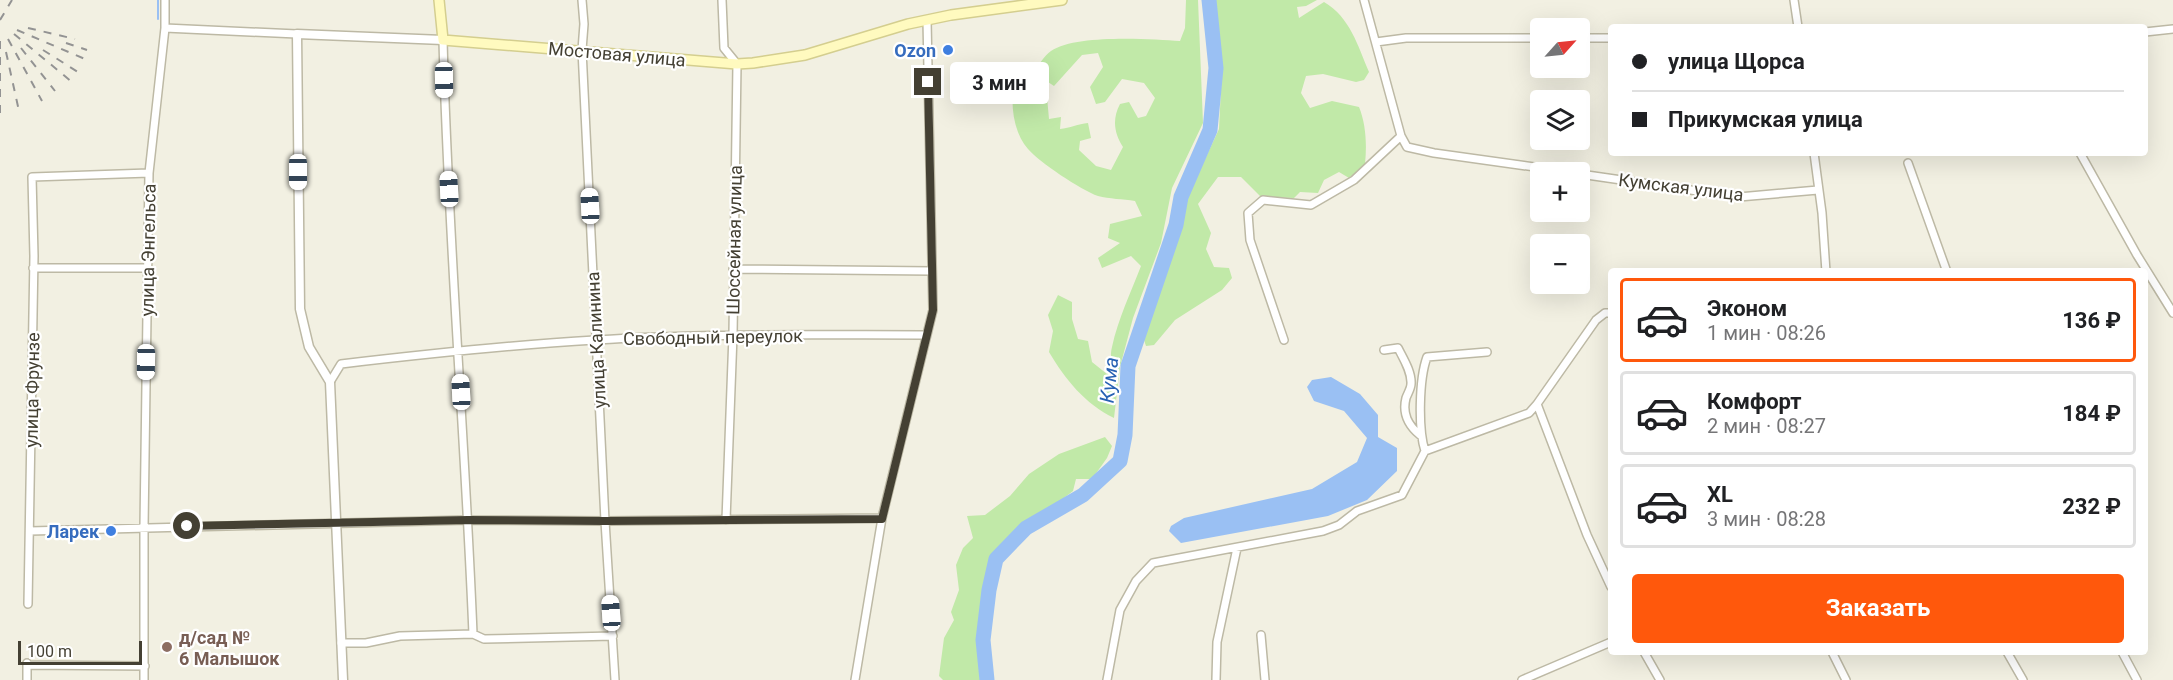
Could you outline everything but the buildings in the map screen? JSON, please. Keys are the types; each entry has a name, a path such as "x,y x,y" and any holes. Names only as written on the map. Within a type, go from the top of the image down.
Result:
{"main road":[{"path":"439,0 443,40"},
{"name":"Мостовая улица","path":"443,40 737,64 805,56 927,20 1062,0"}],"street":[{"name":"улица Энгельса","path":"144,680 149,173 165,28 165,0"},
{"name":"улица Калинина","path":"582,0 584,24 582,50 596,340 615,680"},
{"name":"Шоссейная улица","path":"722,0 724,48 737,64 733,335 726,520"},
{"path":"1364,0 1401,136 1407,147 1530,166"},
{"path":"1794,0 1798,24"},
{"path":"855,680 882,519 933,310 927,20"},
{"name":"Мостовая улица","path":"165,28 443,40"},
{"path":"2148,32 2173,29"},
{"path":"297,34 300,309 309,348 330,382 343,680"},
{"path":"1376,42 1406,38 1530,38"},
{"path":"1590,38 1608,38"},
{"path":"443,40 445,120 473,634"},
{"path":"1284,340 1250,240 1248,213 1263,200 1311,205 1354,180 1401,136"},
{"path":"1814,156 1826,268"},
{"path":"2082,156 2145,268"},
{"path":"1908,163 1946,268"},
{"name":"улица Фрунзе","path":"28,604 33,268 32,177 149,173"},
{"name":"Кумская улица","path":"1590,175 1739,197 1818,190"},
{"path":"33,268 148,268"},
{"path":"733,269 932,271"},
{"path":"2148,273 2173,314"},
{"path":"1107,680 1120,610 1136,581 1153,563 1323,531 1339,525 1357,511 1397,498 1402,495 1425,451 1529,414 1596,320 1608,314"},
{"name":"Свободный переулок","path":"330,382 341,364 458,350 596,340 733,335 926,335"},
{"path":"1384,350 1398,348 1409,371 1411,384 1405,400 1406,415 1409,426 1420,435"},
{"path":"1425,451 1420,435 1420,416 1427,357 1487,352"},
{"path":"1538,404 1587,536 1608,580"},
{"path":"30,531 468,520 882,519"},
{"path":"1216,680 1217,642 1237,548"},
{"path":"341,643 366,642 400,636 473,634 484,639 612,636"},
{"path":"1261,635 1265,680"},
{"path":"1522,680 1608,643"},
{"path":"1646,655 1660,680"},
{"path":"1834,655 1846,680"},
{"path":"2009,655 2023,680"},
{"path":"2124,655 2137,680"},
{"path":"27,680 27,662 145,666"}],"green space":[{"path":"1186,0 1198,0 1203,123 1172,188 1161,243 1133,318 1120,367 1114,418 1085,398 1055,362 1049,352 1053,331 1048,315 1058,295 1072,302 1072,319 1078,339 1088,341 1092,362 1107,374 1118,326 1141,266 1131,256 1102,268 1098,258 1120,243 1108,238 1110,224 1142,216 1135,201 1102,197 1091,193 1033,155 1017,130 1013,114 1013,92 986,81 994,70 1009,69 1035,93 1047,97 1049,119 1061,117 1060,129 1088,123 1091,138 1080,141 1079,150 1096,166 1111,170 1123,147 1115,126 1120,104 1129,102 1138,118 1146,116 1155,98 1144,83 1122,79 1105,102 1096,104 1090,87 1103,67 1098,53 1082,55 1054,86 1033,72 1051,51 1077,42 1114,39 1180,41 1185,28"},
{"path":"1214,0 1317,0 1306,6 1297,7 1299,18 1324,2 1333,8 1347,24 1369,72 1364,80 1356,82 1323,74 1306,76 1301,93 1310,108 1332,101 1359,107 1365,135 1365,164 1349,178 1339,172 1324,180 1318,193 1300,192 1294,198 1261,197 1241,177 1218,177 1198,204 1211,233 1206,249 1214,267 1229,268 1232,278 1222,290 1175,320 1154,345 1146,346 1144,340 1181,230 1186,200 1219,129 1222,68"},
{"path":"1105,437 1112,446 1107,458 1092,479 1076,479 1073,491 1021,524 991,556 983,591 978,640 980,680 943,680 939,676 944,638 954,620 951,612 959,590 956,565 963,548 973,538 967,516 985,515 1010,496 1029,474 1059,454"}],"water":[{"path":"1331,377 1360,394 1378,415 1378,437 1397,448 1397,471 1367,500 1328,516 1181,543 1169,531 1171,526 1184,518 1312,489 1357,462 1367,438 1344,411 1314,401 1307,387 1312,380"}],"waterway":[{"path":"158,0 158,19"},
{"name":"Кума","path":"987,680 983,640 989,590 996,559 1026,528 1083,495 1120,461 1125,435 1128,366 1176,225 1181,197 1210,130 1216,68 1209,0"}],"railway":[{"path":"0,20 12,0"},
{"path":"28,28 75,39"},
{"path":"17,30 85,59"},
{"path":"14,34 72,82"},
{"path":"8,39 42,101"},
{"path":"0,41 0,115"},
{"path":"66,43 87,50"},
{"path":"21,48 55,91"},
{"path":"43,50 78,72"},
{"path":"6,52 19,111"}],"place":[{"name":"Ozon","path":"948,50"},
{"name":"Ларек","path":"111,531"},
{"name":"д/сад № 6 Малышок","path":"167,647"}],"route":[{"path":"187,526 468,520 882,519 933,310 928,82"}]}
